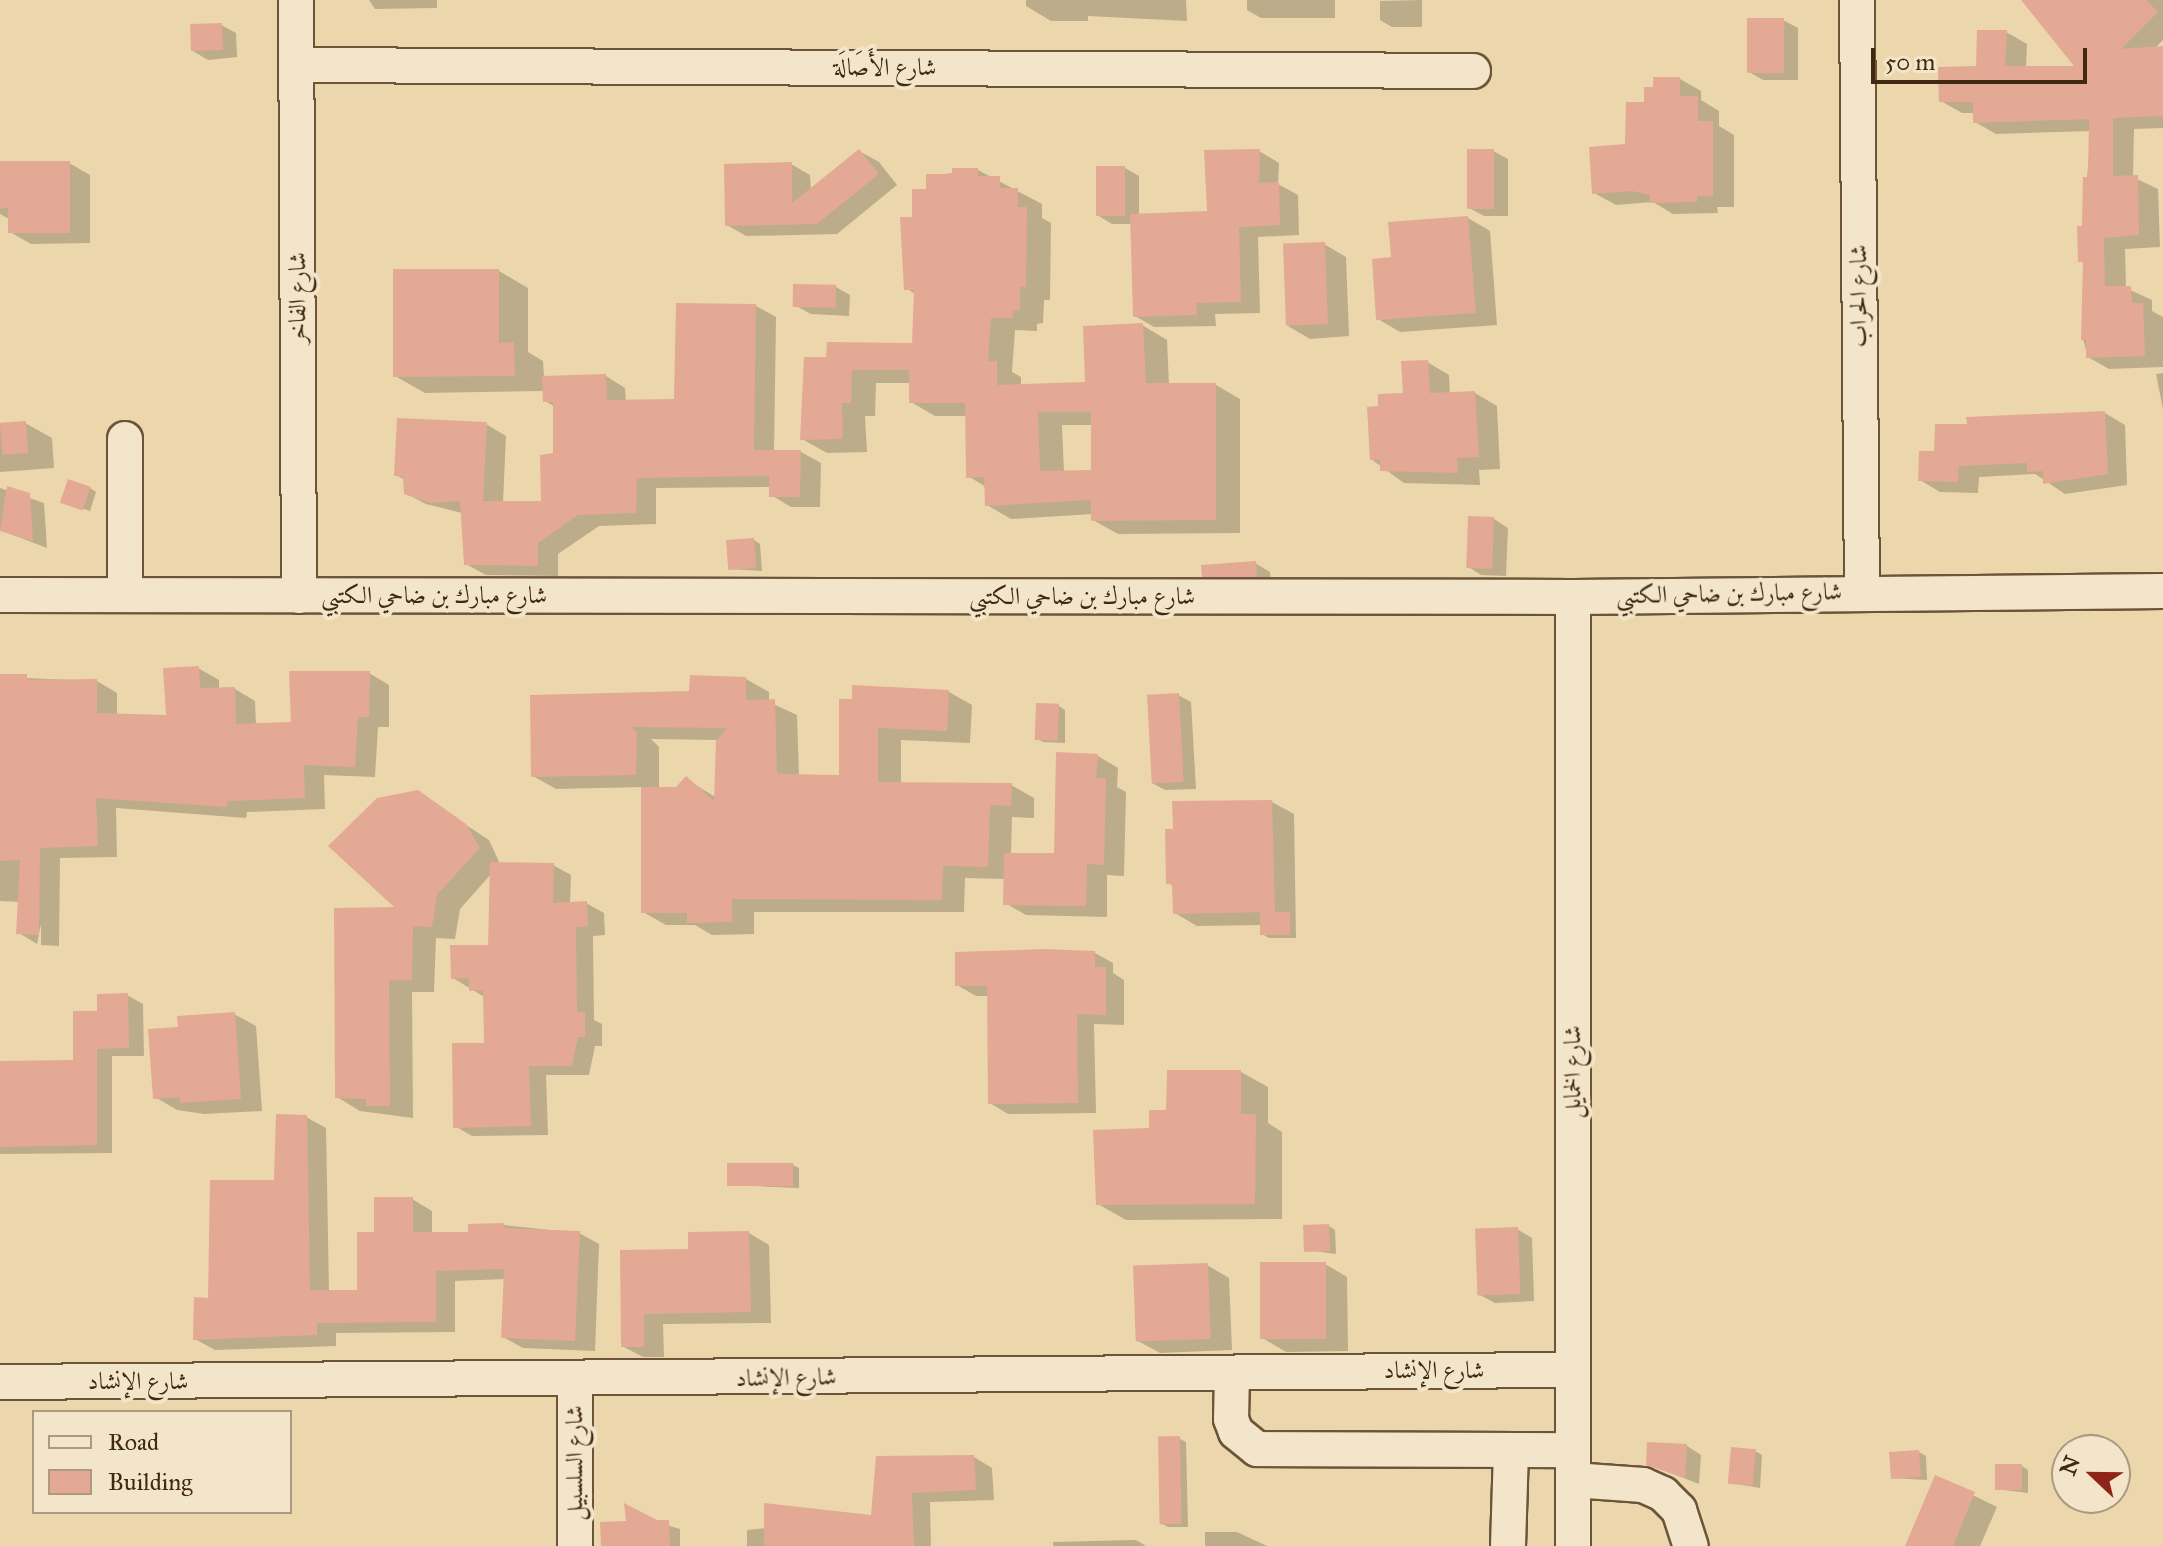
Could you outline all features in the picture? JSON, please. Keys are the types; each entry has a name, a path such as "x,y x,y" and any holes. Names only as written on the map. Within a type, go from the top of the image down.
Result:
{"street":[{"name":"شارع الفاخر","path":"296,0 299,596"},
{"name":"شارع الحراب","path":"1857,0 1862,591"},
{"name":"شارع الأَصَالَة","path":"296,65 1473,71"},
{"path":"125,439 125,595"},
{"name":"شارع مبارك بن ضاحي الكتبي","path":"0,595 1573,597 1862,591 2163,591"},
{"name":"شارع الخمايل","path":"1573,597 1573,1546"},
{"name":"شارع الإنشاد","path":"0,1382 1572,1370"},
{"path":"1232,1373 1231,1419 1236,1432 1257,1449 1511,1451 1573,1465 1643,1485 1663,1494 1679,1510 1691,1546"},
{"name":"شارع السلسبيل","path":"575,1380 575,1546"},
{"path":"1508,1546 1511,1451"}],"building":[{"path":"2021,0 2146,0 2158,12 2121,49 2163,46 2163,116 2113,118 2113,176 2138,175 2139,235 2104,238 2105,286 2131,286 2132,303 2143,303 2145,356 2086,358 2086,340 2081,340 2083,262 2078,262 2077,226 2082,226 2083,177 2088,177 2089,119 1973,123 1973,102 1939,102 1938,67 1976,66 1977,30 2007,30 2005,66 2074,66"},
{"path":"1747,18 1784,18 1784,73 1747,73"},
{"path":"222,23 223,50 191,51 190,24"},
{"path":"1653,77 1680,77 1680,96 1698,96 1698,121 1713,121 1713,196 1697,196 1697,202 1650,203 1650,195 1632,191 1592,194 1589,147 1625,144 1626,102 1644,102 1644,87 1653,87"},
{"path":"859,149 879,174 817,224 725,226 724,164 792,162 792,203"},
{"path":"1260,149 1259,183 1279,182 1280,225 1239,227 1241,302 1196,303 1197,315 1133,317 1130,214 1207,211 1204,150"},
{"path":"1467,149 1494,149 1494,209 1467,209"},
{"path":"0,161 70,161 70,233 8,233 8,208 0,208"},
{"path":"1096,166 1125,166 1125,216 1096,216"},
{"path":"952,168 978,168 978,176 1000,176 1000,188 1018,188 1018,207 1027,207 1026,287 1020,287 1020,310 1013,311 1013,318 991,318 988,361 997,361 997,385 1085,382 1083,326 1143,323 1146,383 1216,383 1216,520 1091,521 1091,500 985,506 984,477 966,478 965,403 909,403 909,370 852,370 851,403 842,403 843,439 800,440 804,357 826,357 827,342 912,343 914,290 904,290 900,217 912,217 912,189 926,189 926,174 952,174","holes":["1038,412 1091,412 1091,470 1040,471"]},
{"path":"1468,216 1476,313 1376,320 1372,259 1391,257 1388,222"},
{"path":"1325,242 1328,324 1286,325 1283,243"},
{"path":"393,269 499,269 499,343 514,342 515,376 393,377"},
{"path":"793,284 836,285 836,308 793,307"},
{"path":"676,303 756,304 754,450 801,450 800,497 769,497 769,476 637,478 636,513 578,515 538,543 538,566 464,565 460,501 431,503 404,494 403,476 394,476 397,418 487,422 483,501 541,501 540,455 553,453 553,402 543,402 542,376 606,374 607,400 674,399"},
{"path":"1428,360 1430,393 1475,391 1479,457 1457,458 1458,473 1380,471 1380,460 1370,460 1367,407 1378,406 1378,394 1403,393 1401,361"},
{"path":"2105,411 2108,474 2043,484 2043,471 2027,472 2027,463 1959,466 1958,482 1918,481 1919,451 1934,451 1935,424 1967,424 1966,417"},
{"path":"26,421 28,453 2,455 0,423"},
{"path":"68,479 91,487 83,510 60,503"},
{"path":"7,486 30,493 33,541 0,531"},
{"path":"1468,516 1494,517 1492,569 1466,568"},
{"path":"754,538 756,568 728,570 726,540"},
{"path":"1256,561 1257,577 1202,577 1201,565"},
{"path":"199,666 200,688 235,687 236,724 291,722 289,671 370,671 369,717 358,717 355,767 304,765 305,798 227,801 227,807 96,798 98,846 40,848 39,935 16,934 20,860 0,861 0,674 27,674 27,680 97,679 97,713 166,715 163,668"},
{"path":"690,675 746,677 746,700 775,699 777,773 783,774 839,775 839,699 852,699 852,685 949,690 947,731 878,728 878,782 1012,783 1011,806 990,805 988,867 943,866 942,900 732,899 732,922 687,923 687,913 641,913 641,787 676,787 686,776 714,801 716,741 727,728 631,727 637,732 636,775 531,777 530,695 689,691"},
{"path":"1179,693 1184,782 1152,784 1147,695"},
{"path":"1036,703 1059,704 1058,741 1035,740"},
{"path":"1056,752 1098,754 1096,778 1106,778 1104,865 1087,864 1086,906 1003,905 1004,853 1054,853"},
{"path":"418,790 466,824 480,848 437,895 432,927 413,926 412,980 389,980 390,1106 366,1106 366,1099 335,1098 334,908 394,907 328,846 377,798"},
{"path":"1272,800 1275,912 1173,914 1172,884 1166,884 1165,829 1173,829 1172,801"},
{"path":"490,862 554,863 553,903 587,901 588,926 576,927 577,1012 585,1012 585,1037 578,1037 572,1066 529,1066 531,1126 453,1128 452,1043 484,1043 483,990 469,991 469,978 451,979 450,945 488,945"},
{"path":"1260,912 1290,912 1290,935 1260,935"},
{"path":"1095,951 1095,967 1106,967 1106,1015 1077,1014 1078,1103 988,1104 987,986 955,986 955,952"},
{"path":"128,993 129,1048 97,1049 97,1145 0,1147 0,1061 73,1060 73,1011 97,1011 97,994"},
{"path":"235,1012 241,1099 180,1103 180,1097 153,1099 148,1029 178,1027 177,1016"},
{"path":"1167,1070 1241,1070 1241,1114 1256,1114 1255,1204 1096,1205 1093,1130 1149,1128 1149,1110 1166,1110"},
{"path":"276,1114 307,1115 310,1290 357,1290 357,1232 374,1232 374,1197 413,1197 413,1232 468,1232 468,1224 504,1223 504,1228 580,1231 575,1341 501,1338 504,1269 436,1271 436,1322 317,1323 317,1335 193,1340 194,1297 208,1298 210,1180 274,1180"},
{"path":"727,1163 793,1163 793,1186 727,1186"},
{"path":"1329,1224 1330,1251 1304,1252 1303,1225"},
{"path":"1518,1227 1520,1294 1477,1295 1475,1229"},
{"path":"749,1231 751,1312 644,1314 644,1347 621,1347 620,1250 688,1249 688,1232"},
{"path":"1260,1262 1326,1262 1326,1339 1260,1339"},
{"path":"1208,1263 1211,1339 1136,1342 1133,1266"},
{"path":"1158,1436 1180,1436 1182,1524 1160,1524"},
{"path":"1647,1442 1687,1444 1685,1478 1646,1465"},
{"path":"1731,1447 1756,1449 1753,1486 1728,1484"},
{"path":"1919,1450 1921,1477 1891,1479 1889,1452"},
{"path":"974,1455 976,1490 912,1493 914,1546 764,1546 764,1503 871,1515 876,1456"},
{"path":"1995,1464 2022,1464 2022,1490 1995,1490"},
{"path":"1935,1475 1975,1492 1953,1546 1905,1546"},
{"path":"624,1503 657,1520 669,1520 670,1546 601,1546 600,1522 626,1521"}]}
